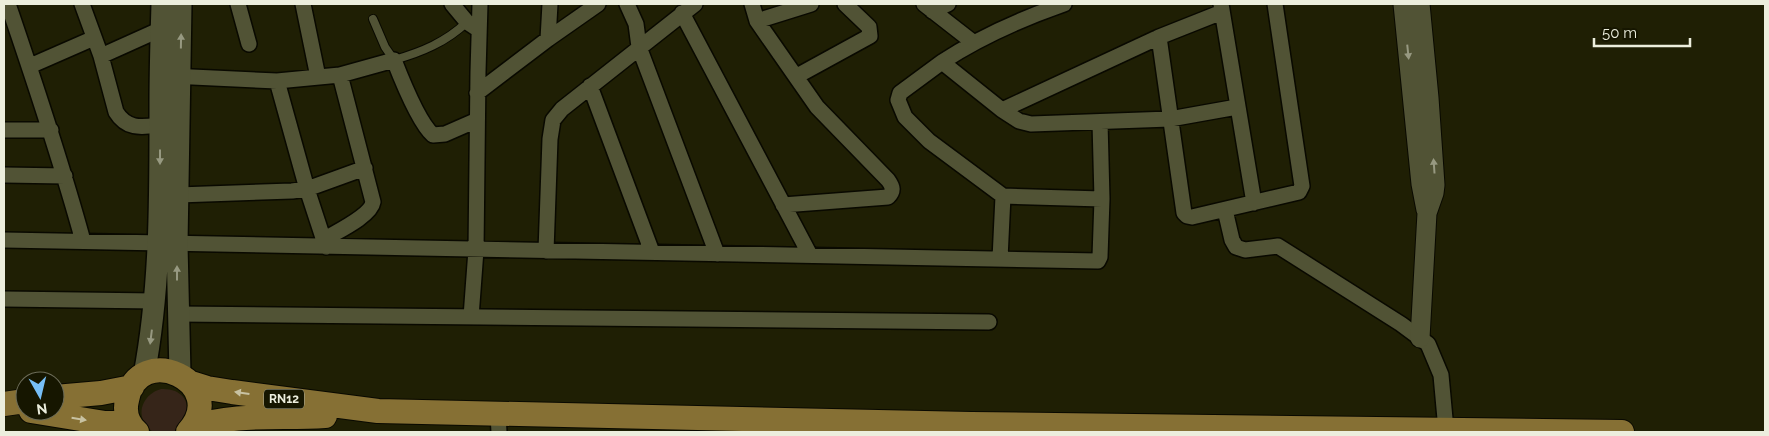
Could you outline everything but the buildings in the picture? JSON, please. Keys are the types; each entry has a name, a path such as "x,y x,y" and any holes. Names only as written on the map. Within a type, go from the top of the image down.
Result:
{"main road":[{"path":"65,417 128,425 127,399 138,381 150,344 154,301 178,196 170,76 161,29 162,4"},
{"path":"181,4 160,125 167,243 178,314 185,379"},
{"name":"RN12","path":"65,396 101,393 138,381 163,370 224,391 498,424 927,424 1622,432"},
{"name":"RN12","path":"185,379 198,397 199,405 197,420 191,430"},
{"name":"RN12","path":"191,430 210,421 319,417 378,411"}],"street":[{"path":"8,4 51,130 83,242"},
{"path":"82,4 101,56 119,118 130,126 160,125"},
{"path":"238,4 249,44"},
{"path":"302,4 318,77"},
{"path":"452,4 473,26"},
{"path":"471,317 476,250 477,120 473,26 480,4"},
{"path":"548,39 550,4"},
{"path":"477,93 598,4"},
{"path":"627,4 636,24 639,47 717,254"},
{"path":"546,251 552,126 557,114 695,4"},
{"path":"752,4 757,21 817,106 893,187 892,193 888,197 783,205"},
{"path":"757,21 811,4"},
{"path":"797,76 870,36 869,27 845,4"},
{"path":"928,7 948,4"},
{"path":"1064,4 1025,11 942,62 900,92 898,96 900,108 905,117 928,141 1003,196 1102,199"},
{"path":"1159,37 1184,213 1192,217 1299,192 1302,186 1275,4"},
{"path":"1403,4 1421,184 1428,213"},
{"path":"1420,4 1435,185 1428,213 1420,338"},
{"path":"928,7 974,42"},
{"path":"1002,110 1221,8 1254,203"},
{"path":"682,14 810,255"},
{"path":"101,56 161,29"},
{"path":"30,66 94,38"},
{"path":"170,76 277,81 340,75 394,60 427,130 432,135 445,134 477,120"},
{"path":"942,62 1002,110 1020,121 1031,124 1170,119 1237,107"},
{"path":"324,243 370,210 373,198 340,75"},
{"path":"277,81 324,243"},
{"path":"590,86 652,252"},
{"path":"4,240 324,243 476,250 1098,261 1100,257 1102,199 1100,122"},
{"path":"4,130 51,130"},
{"path":"178,196 308,189 366,168"},
{"path":"4,175 65,176"},
{"path":"1000,259 1003,196"},
{"path":"1226,210 1232,240 1236,247 1245,250 1278,246 1401,324 1428,344 1441,375 1446,430"},
{"path":"4,299 154,301"},
{"path":"178,314 989,322"}],"lane":[{"path":"373,19 385,47 394,60 418,53 473,26"}],"shaded area":[{"path":"161,389 168,389 179,393 183,396 187,406 185,418 180,427 170,432 154,432 143,419 142,408 147,398"}]}
